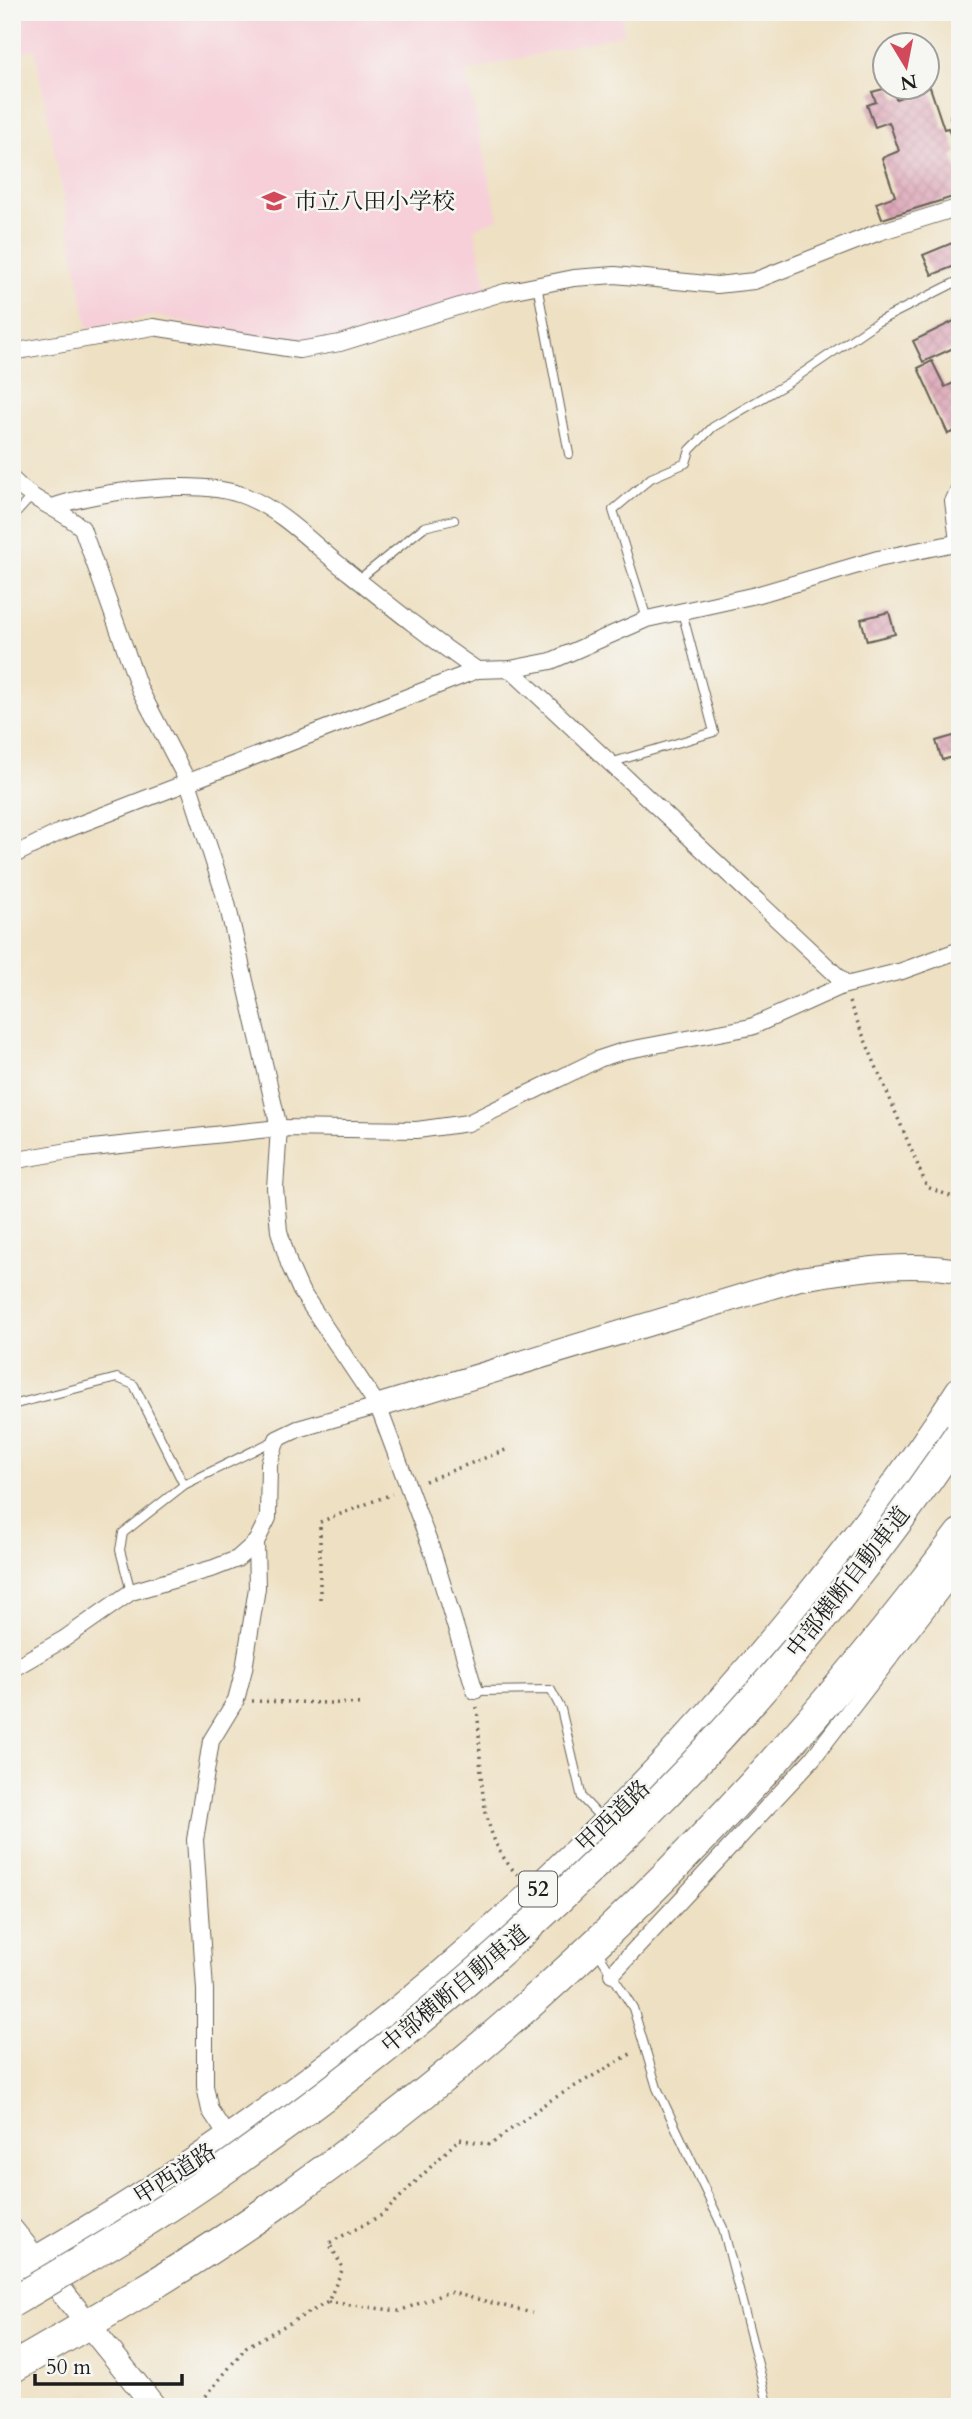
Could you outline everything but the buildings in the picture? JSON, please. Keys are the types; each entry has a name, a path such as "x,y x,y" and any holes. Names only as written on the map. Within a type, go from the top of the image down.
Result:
{"highway":[{"name":"甲西道路","path":"25,2268 229,2139 332,2065 434,1982 535,1891 668,1763 762,1655 853,1542 960,1392"},
{"name":"中部横断自動車道","path":"12,2302 125,2235 253,2148 428,2014 524,1930 622,1840 711,1747 875,1552 960,1433"},
{"path":"12,2368 203,2253 335,2162 465,2060 702,1841 806,1728 960,1534"}],"street":[{"path":"12,352 153,327 299,350 340,343 505,292 574,278 615,275 717,285 754,281 879,232 957,213"},
{"path":"12,479 30,498 52,507 82,528 140,690 188,782 227,903 279,1128 275,1188 279,1231 289,1264 301,1291 378,1406 433,1553 475,1691"},
{"path":"52,507 72,500 139,491 219,489 246,497 281,516 408,622 477,670"},
{"path":"12,856 60,832 477,670 510,669 551,661 647,619 757,595 878,559 957,542"},
{"path":"510,669 844,985"},
{"path":"12,1161 74,1150 279,1128 417,1130 468,1124 599,1059 623,1051 751,1027 844,985 902,971 960,950"},
{"path":"12,1669 64,1639 131,1592 237,1559 256,1542 268,1518 269,1464 277,1439 298,1429 798,1279 854,1270 903,1268 960,1271"},
{"path":"229,2139 210,2110 205,2087 205,1990 195,1840 211,1741 236,1700 244,1669 257,1588 256,1542"},
{"path":"612,1974 812,1759 960,1567"},
{"path":"12,2230 25,2268 88,2324 155,2407"}],"lane":[{"path":"954,117 960,133"},
{"path":"647,619 613,510 650,478 686,463 690,450 713,427 788,383 877,322 960,280"},
{"path":"537,285 569,454"},
{"path":"957,542 949,501 960,477"},
{"path":"12,518 30,498"},
{"path":"358,580 424,527 454,520"},
{"path":"610,763 714,732 682,611"},
{"path":"12,1405 117,1378 134,1385 184,1485"},
{"path":"131,1592 120,1550 122,1533 184,1485 277,1439"},
{"path":"475,1691 551,1690 561,1709 582,1798 606,1823"},
{"path":"593,1944 633,2008 657,2088 723,2228 769,2407"}],"path":[{"path":"844,985 927,1187 960,1200"},
{"path":"320,1599 320,1522 508,1449"},
{"path":"475,1691 484,1815 507,1864 535,1891"},
{"path":"236,1700 364,1704"},
{"path":"328,2302 343,2268 329,2242 382,2215 459,2139 490,2145 546,2103 645,2045"},
{"path":"197,2407 246,2347 328,2302 399,2311 449,2292 532,2313"}],"shaded area":[{"path":"12,12 622,12 624,34 466,71 498,219 474,228 488,293 324,342 295,346 155,316 88,328 35,49 12,54"}],"place":[{"name":"市立八田小学校","path":"274,201"}]}
